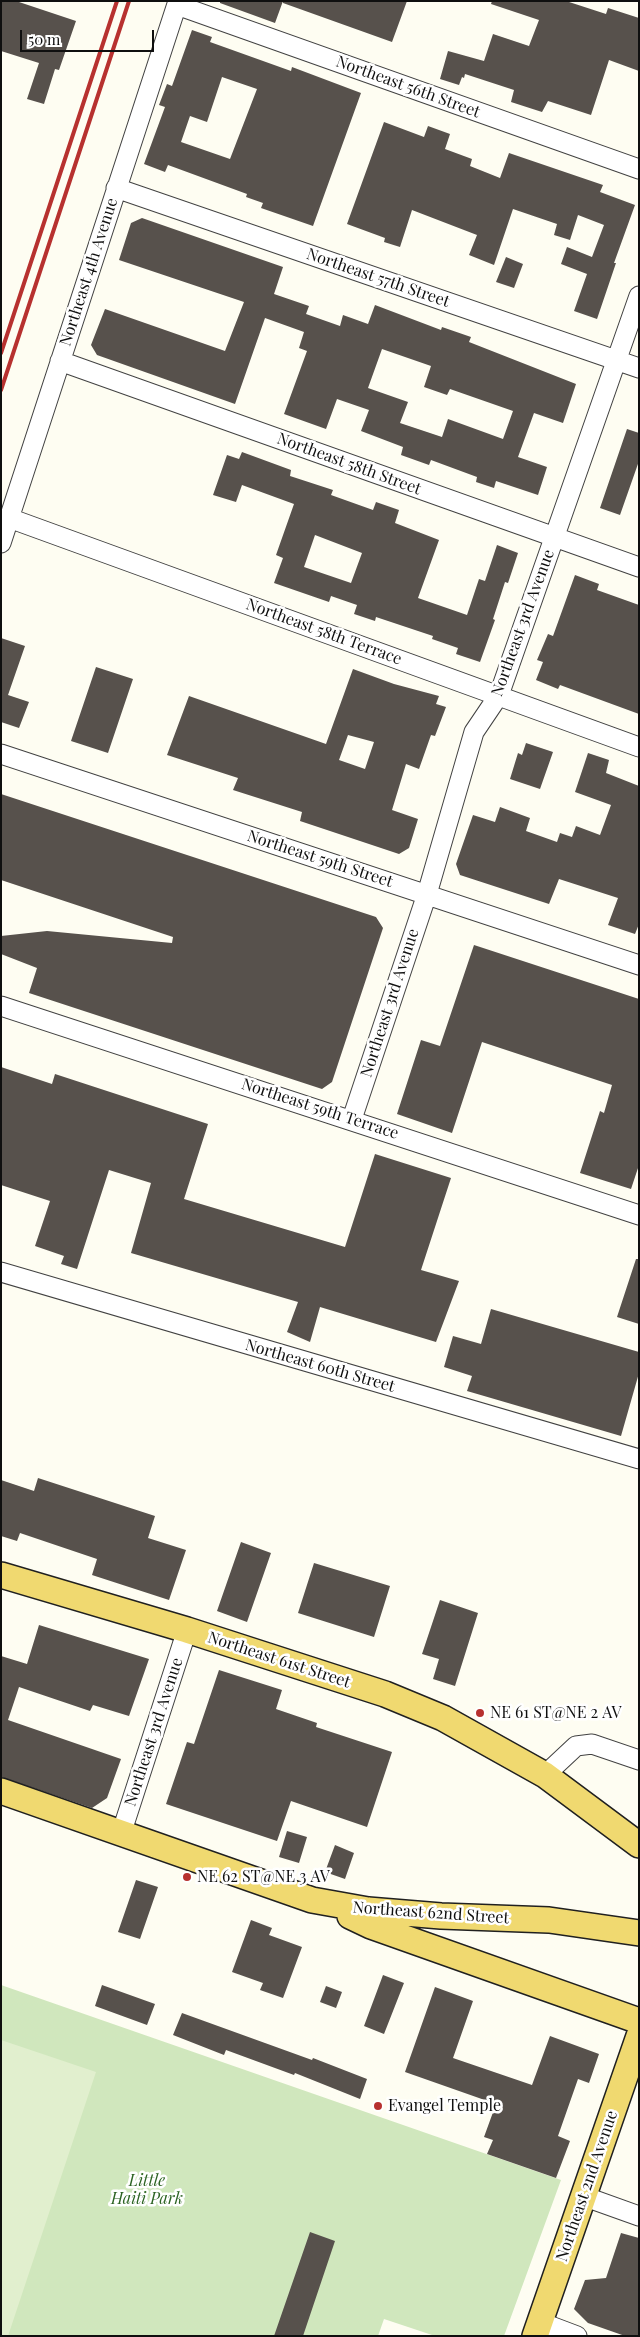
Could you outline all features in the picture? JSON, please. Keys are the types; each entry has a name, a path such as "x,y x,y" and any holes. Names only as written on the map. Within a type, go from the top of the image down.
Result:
{"main road":[{"name":"Northeast 61st Street","path":"1,1576 187,1630 394,1697 443,1718 545,1775 639,1845"},
{"name":"Northeast 62nd Street","path":"1,1791 312,1900 368,1910 442,1916 549,1920 639,1934"},
{"path":"312,1900 370,1926 639,2021"},
{"name":"Northeast 2nd Avenue","path":"538,2329 583,2196 634,2065 639,2036"}],"street":[{"name":"Northeast 56th Street","path":"178,3 639,169"},
{"name":"Northeast 4th Avenue","path":"1,543 178,3"},
{"name":"Northeast 57th Street","path":"116,188 639,368"},
{"name":"Northeast 3rd Avenue","path":"352,1119 427,894 474,732 499,695 639,296"},
{"name":"Northeast 58th Street","path":"60,361 639,566"},
{"name":"Northeast 58th Terrace","path":"9,518 639,747"},
{"name":"Northeast 59th Street","path":"1,754 639,965"},
{"name":"Northeast 59th Terrace","path":"1,1006 352,1119 639,1215"},
{"name":"Northeast 60th Street","path":"1,1272 639,1459"},
{"name":"Northeast 3rd Avenue","path":"121,1834 187,1630"},
{"path":"545,1775 576,1746 592,1744 639,1760"},
{"path":"583,2196 639,2216"},
{"path":"538,2329 577,2336"}],"green space":[{"name":"Little Haiti Park","path":"1,1985 561,2180 504,2336 435,2336 384,2319 378,2336 1,2336"},
{"path":"1,2040 96,2072 8,2336 1,2336"}],"building":[{"path":"1,1 16,1 76,21 59,70 55,69 44,104 27,99 39,63 1,51"},
{"path":"220,1 283,1 275,23 220,3"},
{"path":"283,1 407,1 392,42 283,3"},
{"path":"492,1 566,1 606,14 608,8 639,18 639,71 609,60 591,115 548,101 542,112 511,102 514,90 465,74 459,85 440,79 448,51 484,61 493,34 529,46 539,20 491,4"},
{"path":"192,30 212,37 210,42 291,71 292,67 361,93 313,226 261,208 263,203 246,197 247,194 168,165 165,172 144,164 165,107 159,105 167,84 172,86","holes":["222,77 257,89 230,159 181,142 190,116 207,122"]},
{"path":"384,122 424,137 428,126 450,134 445,149 472,159 470,166 500,178 509,153 603,185 600,192 635,205 614,263 616,263 597,319 574,311 587,274 561,264 567,247 592,257 604,225 578,215 570,240 554,235 557,224 513,209 494,265 469,255 477,235 412,210 400,247 384,242 385,238 347,224"},
{"path":"142,218 283,267 274,294 309,306 306,314 340,326 343,315 368,324 375,305 441,330 442,327 471,337 469,342 576,384 563,423 534,413 518,457 547,467 538,495 496,481 494,488 476,482 477,477 431,460 429,465 401,455 403,447 361,431 369,410 337,399 326,429 284,414 307,351 299,348 304,332 265,318 235,404 97,355 91,345 105,309 225,351 244,302 119,260 131,223","holes":["382,349 431,366 424,387 447,395 450,389 513,411 503,439 448,419 442,437 400,423 408,402 368,388"]},
{"path":"506,257 523,264 514,288 496,282"},
{"path":"627,429 639,433 639,461 620,515 600,508"},
{"path":"242,452 291,470 290,476 333,490 331,495 373,510 376,502 399,510 395,523 439,540 418,598 467,615 479,579 485,581 497,545 518,553 508,583 505,582 493,619 495,620 480,662 456,654 458,648 432,639 433,636 376,617 375,621 354,614 357,605 331,596 329,602 274,583 283,558 276,555 294,504 242,485 236,502 213,495 227,455 239,459","holes":["315,535 362,553 351,583 304,567"]},
{"path":"575,575 599,584 597,590 639,605 639,714 560,685 558,689 536,680 543,662 537,660 548,634 553,636"},
{"path":"1,638 25,646 8,695 29,702 19,728 1,722"},
{"path":"96,667 133,679 108,753 71,741"},
{"path":"353,669 394,684 439,696 436,704 446,707 435,736 431,735 419,769 406,764 392,810 418,819 409,848 399,854 300,821 302,812 233,790 238,778 167,755 189,696 326,744","holes":["348,735 374,742 365,769 339,760"]},
{"path":"526,743 553,752 540,789 510,779 518,753 522,755"},
{"path":"588,753 609,760 606,773 639,786 639,924 635,934 608,925 618,898 559,879 549,904 460,875 456,864 473,815 495,822 500,807 530,818 526,831 557,842 560,833 572,837 576,826 600,835 611,805 575,792"},
{"path":"1,794 376,917 383,928 332,1082 322,1089 29,993 37,968 1,954 1,936 47,931 172,943 173,937 1,880"},
{"path":"474,945 639,999 639,1165 631,1189 580,1173 600,1111 604,1113 612,1085 482,1042 452,1133 397,1114 421,1040 440,1046"},
{"path":"1,1067 52,1084 55,1074 208,1124 184,1199 345,1247 375,1154 451,1178 421,1270 459,1281 436,1342 320,1307 310,1342 287,1332 298,1302 131,1253 151,1183 109,1170 77,1269 61,1264 64,1256 35,1246 50,1201 1,1185"},
{"path":"636,1259 639,1259 639,1324 617,1317"},
{"path":"491,1309 639,1352 639,1373 621,1436 467,1391 472,1376 444,1367 453,1336 481,1344"},
{"path":"38,1478 155,1516 148,1538 186,1550 169,1600 92,1575 97,1559 20,1533 17,1541 1,1536 1,1480 34,1491"},
{"path":"241,1542 271,1553 247,1622 217,1611"},
{"path":"314,1563 390,1586 374,1637 298,1613"},
{"path":"440,1600 478,1613 455,1686 433,1679 439,1659 422,1654"},
{"path":"39,1625 149,1659 129,1716 93,1705 90,1711 19,1687 8,1720 121,1759 107,1798 92,1808 1,1777 1,1656 27,1664"},
{"path":"219,1670 282,1690 276,1709 317,1723 316,1727 392,1752 367,1827 291,1801 277,1841 166,1804 187,1742 194,1744"},
{"path":"287,1831 307,1837 299,1863 279,1857"},
{"path":"335,1845 354,1853 345,1879 325,1872"},
{"path":"136,1880 158,1887 140,1939 118,1932"},
{"path":"251,1920 272,1928 269,1935 302,1947 283,1998 260,1990 263,1983 232,1972"},
{"path":"383,1975 404,1983 384,2034 364,2026"},
{"path":"102,1985 155,2004 147,2025 95,2006"},
{"path":"326,1986 342,1992 336,2008 320,2002"},
{"path":"435,1987 473,2001 453,2058 532,2085 550,2036 599,2054 589,2083 578,2079 558,2136 570,2141 556,2178 487,2154 493,2140 484,2137 496,2104 405,2072"},
{"path":"182,2013 312,2060 313,2058 367,2079 360,2099 295,2073 294,2075 226,2050 224,2055 173,2035"},
{"path":"310,2232 335,2241 303,2336 274,2336"},
{"path":"621,2233 639,2238 639,2336 625,2336 588,2323 574,2309 585,2280 606,2278"}],"railway":[{"path":"1,353 117,1"},
{"path":"1,390 129,1"}],"place":[{"name":"NE 61 ST@NE 2 AV","path":"480,1713"},
{"name":"NE 62 ST@NE 3 AV","path":"187,1877"},
{"name":"Evangel Temple","path":"378,2106"}]}
